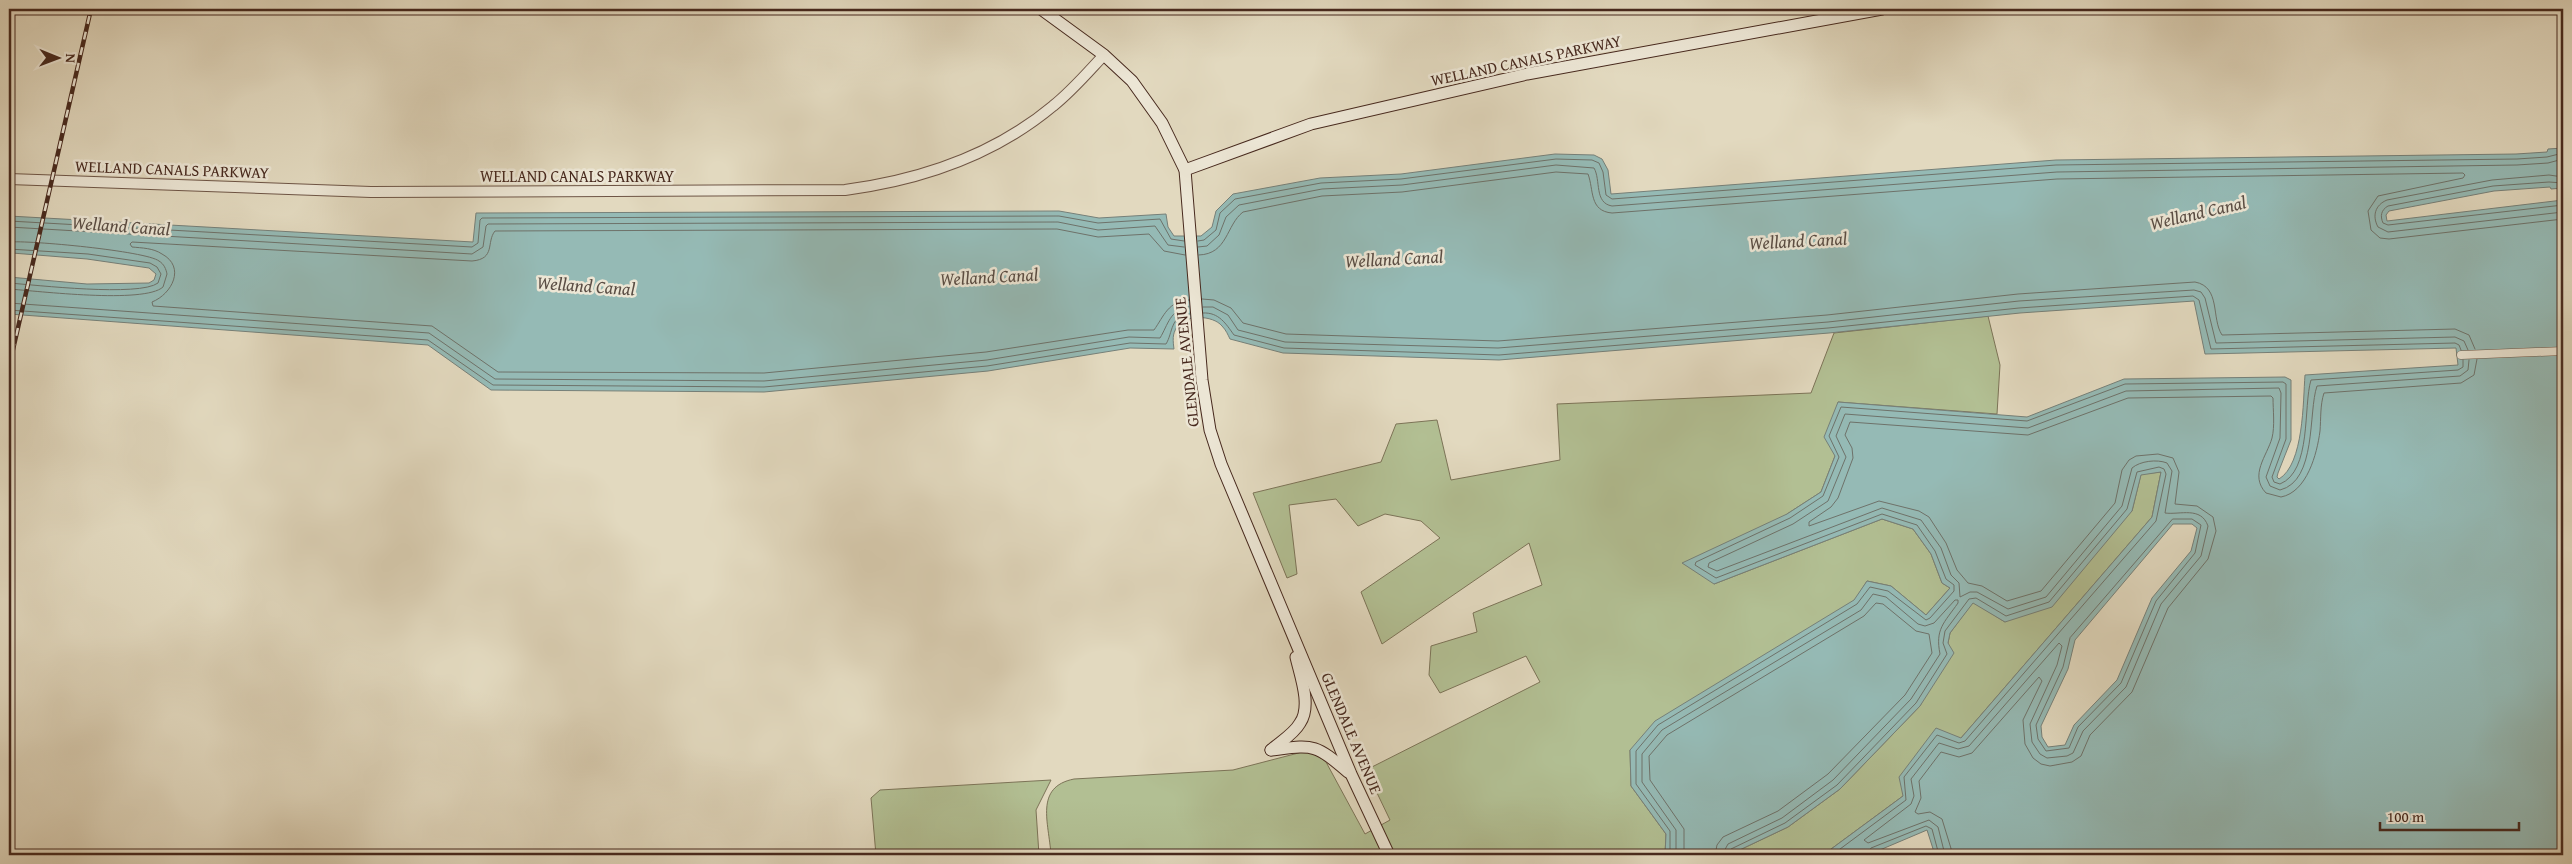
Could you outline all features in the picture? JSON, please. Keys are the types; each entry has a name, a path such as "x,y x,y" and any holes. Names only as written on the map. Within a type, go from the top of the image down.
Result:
{"main road":[{"name":"GLENDALE AVENUE","path":"1041,9 1104,55 1132,81 1149,101 1162,122 1185,170 1197,325 1210,430 1221,464 1350,774 1389,855"},
{"name":"WELLAND CANALS PARKWAY","path":"1185,170 1311,124 1528,74 1882,9"},
{"path":"1292,634 1303,692 1304,713 1300,723 1271,750 1310,747 1324,751 1350,774"}],"street":[{"name":"WELLAND CANALS PARKWAY","path":"9,178 371,192 845,190 920,176 999,144 1052,108 1104,55"},
{"path":"2462,355 2563,351"}],"green space":[{"path":"1988,316 2000,365 1997,414 1838,402 1835,456 1821,492 1787,514 1714,584 1882,519 1913,529 1931,554 1942,583 1950,588 1926,615 1891,586 1867,581 1855,600 1630,750 1631,786 1666,834 1665,855 1051,855 1047,808 1053,790 1061,783 1074,779 1233,770 1310,750 1326,762 1365,834 1390,820 1366,770 1540,682 1526,656 1440,693 1429,675 1431,646 1477,632 1473,613 1542,585 1529,543 1382,644 1361,592 1440,538 1421,521 1385,514 1358,526 1336,499 1289,505 1297,574 1287,578 1253,493 1381,462 1396,424 1437,420 1451,480 1560,460 1557,404 1811,393 1834,333"},
{"path":"2161,472 2152,517 1961,738 1903,796 1823,855 1729,855 1788,827 1840,789 1920,706 1948,643 1950,633 1973,602 2005,622 2132,511 2141,474"},
{"path":"1051,780 1036,810 1039,855 876,855 871,798 880,790"}],"water":[{"name":"Welland Canal","path":"2563,148 2563,188 2551,189 2550,187 2494,191 2389,211 2386,215 2387,221 2563,200 2563,855 1935,855 1927,830 1868,855 1823,855 1903,796 1899,777 1936,728 1961,738 2152,517 2161,472 2141,475 2132,511 2052,607 2005,622 1973,603 1950,633 1948,643 1954,653 1920,706 1840,789 1788,827 1729,855 1665,855 1666,834 1631,786 1630,750 1655,721 1854,600 1867,581 1891,586 1926,615 1950,588 1942,583 1931,554 1913,529 1882,519 1714,584 1682,563 1787,514 1821,492 1835,456 1824,437 1838,402 2027,417 2124,379 2285,377 2291,380 2291,440 2278,473 2277,477 2279,479 2287,471 2298,446 2301,431 2305,375 2458,365 2456,348 2205,354 2194,301 2020,313 1829,333 1499,360 1283,353 1230,339 1225,329 1218,322 1206,318 1192,318 1181,323 1175,330 1174,349 1130,348 988,371 764,392 491,390 428,345 9,314 9,277 87,284 149,283 154,280 156,274 149,268 87,259 12,253 9,255 9,216 473,242 476,213 1059,211 1099,218 1166,214 1168,227 1174,236 1201,236 1212,227 1216,211 1233,194 1320,178 1401,174 1555,154 1594,155 1602,159 1608,170 1611,194 2056,160 2516,154 2547,152 2548,149","holes":["2173,524 2192,524 2197,528 2191,551 2152,598 2117,680 2074,725 2065,745 2048,747 2042,737 2041,726 2068,669 2075,640"]}],"railway":[{"path":"9,367 91,9"}]}
